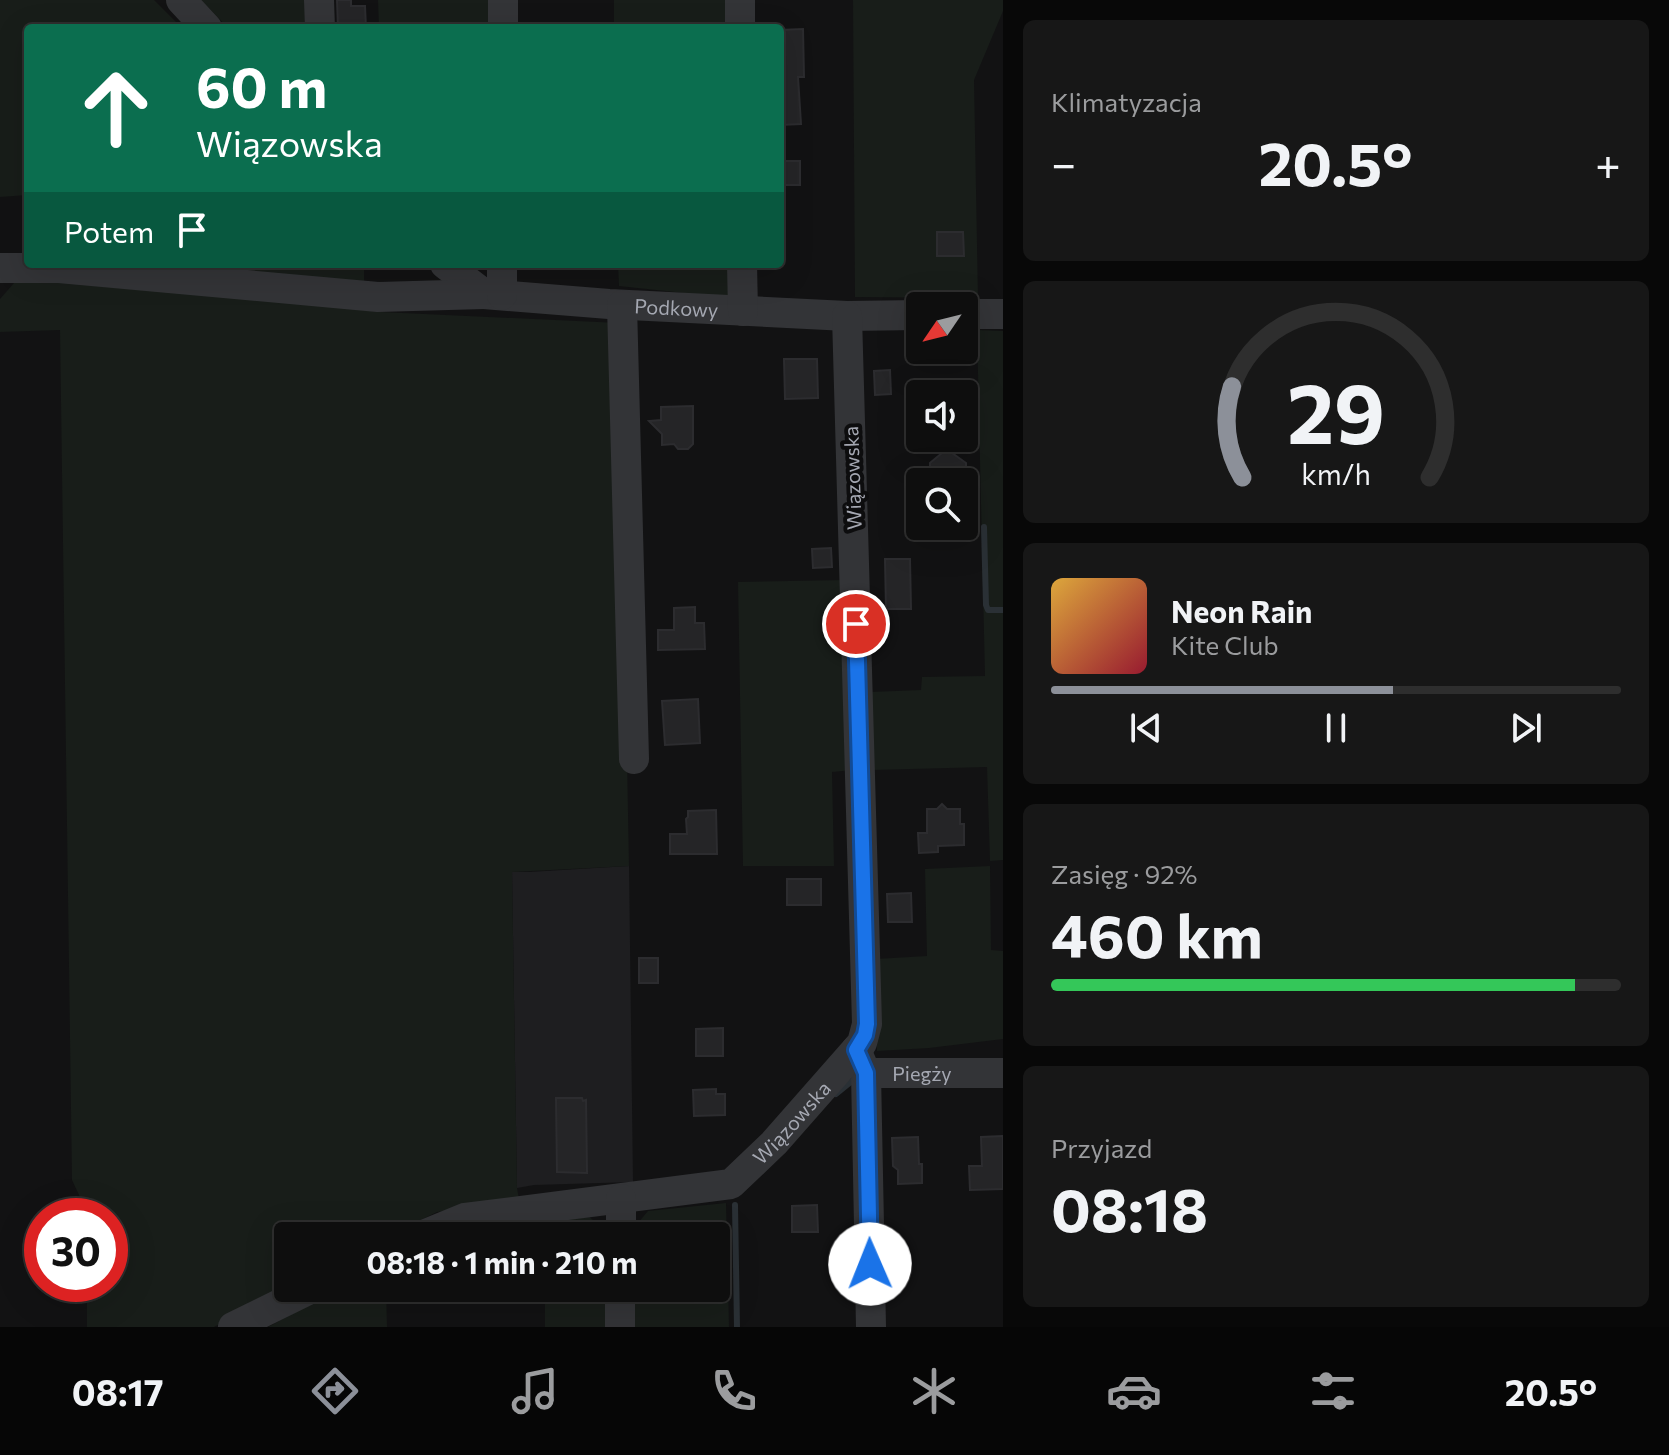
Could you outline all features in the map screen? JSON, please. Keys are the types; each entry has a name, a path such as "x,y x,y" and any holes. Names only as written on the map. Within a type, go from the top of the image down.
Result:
{"street":[{"path":"181,0 203,24"},
{"path":"319,0 320,24"},
{"path":"503,0 503,24"},
{"path":"740,0 740,24"},
{"name":"Podkowy","path":"0,268 59,268 378,297 493,294 622,305 847,316 906,315"},
{"path":"451,268 493,294 501,268"},
{"path":"742,268 743,311"},
{"path":"622,305 634,759"},
{"path":"978,314 1003,314"},
{"name":"Wiązowska","path":"455,1222 465,1218 731,1184 861,1062 867,1024 847,316"},
{"path":"861,1062 871,1327"},
{"name":"Piegży","path":"861,1062 1003,1073"},
{"path":"621,1199 621,1222"},
{"path":"233,1327 284,1302"},
{"path":"620,1302 620,1327"}],"shaded area":[{"path":"0,0 154,0 178,24 24,24 24,195 0,197"},
{"path":"201,0 313,0 313,24 224,24"},
{"path":"378,0 491,0 491,24 379,24"},
{"path":"614,0 731,0 731,24 614,24"},
{"path":"853,0 1003,0 1003,11 974,80 978,292 906,292 906,297 855,297"},
{"path":"173,268 364,268 364,286"},
{"path":"618,268 734,268 735,302 712,296 619,286"},
{"path":"27,276 59,276 381,312 619,323 629,866 512,872 517,1188 520,1205 437,1212 417,1222 274,1222 274,1295 214,1327 87,1327 87,1302 128,1302 128,1198 80,1198 72,1180 60,330 0,332 0,299 14,283"},
{"path":"978,330 1003,331 1003,860 990,861 987,767 872,770 870,692 921,690 922,677 985,676"},
{"path":"845,580 853,770 832,772 834,866 743,866 738,582"},
{"path":"629,866 633,1182 517,1188 512,872"},
{"path":"990,866 991,950 1003,951 1003,1039 877,1051 876,959 927,956 925,869"},
{"path":"726,1203 726,1222 639,1222 648,1211"},
{"path":"589,1217 596,1222 543,1222"},
{"path":"314,1302 386,1302 387,1327 268,1327"},
{"path":"545,1302 609,1302 609,1327 545,1327"},
{"path":"633,1302 728,1302 729,1327 633,1327"}],"building":[{"path":"337,0 351,0 351,6 365,6 366,24 338,24"},
{"path":"803,29 804,77 798,77 801,124 784,125 784,30"},
{"path":"784,161 800,161 800,185 784,185"},
{"path":"937,232 963,232 964,256 937,256"},
{"path":"784,359 817,359 818,398 785,399"},
{"path":"890,370 891,394 875,395 874,371"},
{"path":"693,406 693,444 688,449 678,449 674,444 662,445 662,434 649,421 661,420 661,407"},
{"path":"942,453 952,453 966,463 966,468 930,468 930,463"},
{"path":"831,548 832,567 813,568 812,549"},
{"path":"885,559 910,559 911,609 886,609"},
{"path":"695,607 695,623 704,623 705,649 658,650 658,630 674,630 674,608"},
{"path":"698,699 700,743 665,745 662,701"},
{"path":"942,804 947,809 960,809 964,845 938,846 938,852 919,853 918,833 927,833 927,809 937,809"},
{"path":"716,810 717,854 670,854 670,834 687,834 688,811"},
{"path":"787,879 821,879 821,905 787,905"},
{"path":"911,893 912,922 888,922 887,894"},
{"path":"639,958 658,958 658,983 639,983"},
{"path":"723,1028 723,1056 696,1056 696,1029"},
{"path":"716,1089 716,1094 725,1094 725,1115 694,1116 693,1090"},
{"path":"556,1098 586,1100 587,1173 557,1172"},
{"path":"1003,1136 1003,1189 970,1190 969,1166 982,1166 981,1137"},
{"path":"918,1137 922,1183 898,1184 898,1170 893,1166 892,1138"},
{"path":"817,1205 818,1232 792,1232 792,1206"}],"waterway":[{"path":"984,527 986,605 988,610 1003,610"},
{"path":"836,1094 852,1081"},
{"path":"735,1205 737,1327"}],"route":[{"path":"856,624 867,1024 862,1043 856,1050 866,1073 870,1264"}]}
